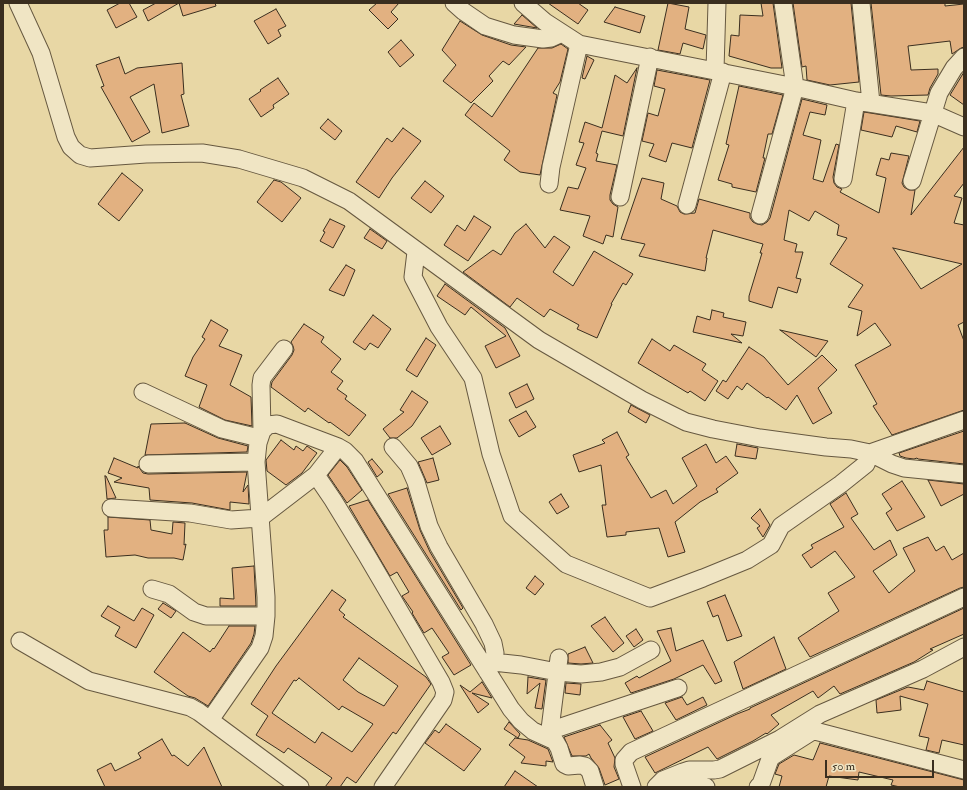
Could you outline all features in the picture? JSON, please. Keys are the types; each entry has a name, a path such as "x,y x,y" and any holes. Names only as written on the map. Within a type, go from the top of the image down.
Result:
{"street":[{"path":"18,3 41,53 66,137 71,147 80,155 90,158 146,154 202,153 239,159 303,178 349,201 416,252 539,340 642,400 686,422 760,438 826,448 851,449 870,453 904,468 964,474"},
{"path":"454,3 485,26 514,35 543,39 551,38 562,33"},
{"path":"523,3 545,22 579,44 795,86 863,102 932,113 964,127"},
{"path":"687,205 719,71 717,3"},
{"path":"760,215 795,86 783,3"},
{"path":"843,178 863,102 861,3"},
{"path":"549,184 551,167 579,44"},
{"path":"620,197 650,57"},
{"path":"912,181 939,93 943,85 963,61"},
{"path":"416,252 413,277 439,327 474,378 491,454 512,516 566,564 650,598 670,591 747,560 771,545 781,526 841,484 866,464 870,453"},
{"path":"261,435 260,385 262,378 284,348"},
{"path":"143,392 222,428 261,435"},
{"path":"870,453 964,420"},
{"path":"210,720 260,648 264,636 266,597 256,462 258,443 261,435 268,426 277,424 338,447 346,451 355,461 490,666 511,709 521,721 533,731 549,734 678,688"},
{"path":"111,508 190,512 231,520 260,518 316,475 338,447"},
{"path":"393,447 408,466 416,482 429,526 439,547 484,624 493,643 494,653 490,666"},
{"path":"148,464 256,462"},
{"path":"316,475 366,554 441,682 445,692 443,700 383,787"},
{"path":"152,589 169,594 194,612 206,616 266,616"},
{"path":"632,787 624,764 624,760 631,752 964,597"},
{"path":"20,641 89,681 183,704 199,712 300,787"},
{"path":"656,787 663,780 683,772 720,769 780,738 820,714 923,669 964,647"},
{"path":"490,666 558,665 581,674 601,672 620,667 651,650"},
{"path":"558,665 549,734 559,748 564,764 568,766 585,766 590,771 595,787"},
{"path":"758,787 770,759 814,731 964,770"},
{"path":"672,787 680,785 706,787"}],"building":[{"path":"120,3 129,3 137,17 116,28 107,10"},
{"path":"156,3 179,3 148,21 143,10"},
{"path":"179,3 215,3 216,6 183,16"},
{"path":"377,3 399,3 391,12 398,19 388,29 369,10"},
{"path":"548,3 578,3 588,10 578,24"},
{"path":"668,3 689,7 685,29 706,35 703,49 683,43 680,54 658,50"},
{"path":"761,3 773,3 782,68 771,68 729,56 731,35 739,36 740,15 763,16"},
{"path":"793,3 851,3 859,82 830,85 807,80 806,66 802,67"},
{"path":"871,3 945,3 945,6 964,4 964,47 952,54 950,41 908,46 911,70 938,69 938,74 930,88 928,95 881,95"},
{"path":"615,7 645,16 640,33 604,22"},
{"path":"276,9 286,26 278,30 281,36 268,44 254,21"},
{"path":"522,15 537,28 514,24"},
{"path":"460,21 482,35 511,45 526,47 509,65 503,61 489,76 493,81 471,103 443,81 456,65 442,50"},
{"path":"401,40 414,55 400,67 388,52"},
{"path":"561,44 568,49 560,82 553,93 557,95 540,175 520,172 504,160 510,151 465,115 474,103 492,117 538,48 552,48"},
{"path":"587,56 594,60 585,79 582,78"},
{"path":"119,57 125,74 137,68 182,63 184,94 181,95 189,126 162,133 154,84 130,97 150,132 132,142 101,87 104,86 96,65"},
{"path":"637,68 623,136 602,131 596,153 598,154 596,161 617,165 610,195 610,200 618,207 613,237 606,235 603,244 583,236 590,216 560,210 568,187 578,189 586,168 576,165 584,143 579,142 585,122 602,128 615,75 627,83"},
{"path":"657,70 710,80 692,148 672,143 666,162 649,156 654,144 642,141 648,113 658,116 665,89 654,86"},
{"path":"964,72 964,105 950,95"},
{"path":"278,78 289,94 273,105 274,108 261,117 249,99"},
{"path":"739,86 783,95 772,134 768,134 763,158 765,158 756,192 732,187 732,184 718,180 729,145 726,144"},
{"path":"802,99 827,105 825,115 810,112 803,135 821,140 813,179 823,182 836,144 839,145 833,177 834,183 837,187 842,189 840,192 879,213 886,178 876,175 881,158 889,160 891,153 909,156 902,183 904,187 909,190 915,190 911,215 964,147 964,183 954,196 962,198 954,223 964,225 964,322 958,325 964,341 964,410 892,435 873,406 877,404 855,365 891,345 875,323 857,336 862,311 848,307 863,285 830,264 847,238 837,235 839,225 815,211 809,221 789,210 784,240 797,244 795,252 803,252 796,278 801,279 797,293 778,287 772,308 749,301 763,244 713,230 706,258 705,271 639,256 645,244 621,239 642,178 664,183 661,199 677,206 680,212 684,214 695,213 699,199 750,213 750,218 757,224 762,225 770,218","holes":["893,248 962,264 921,289"]},
{"path":"864,112 920,121 917,132 896,126 892,137 861,130"},
{"path":"328,119 342,131 335,140 320,128"},
{"path":"403,128 421,141 392,178 379,198 356,182 387,138 392,142"},
{"path":"122,173 143,190 119,221 98,204"},
{"path":"274,180 281,182 301,198 282,222 257,202"},
{"path":"425,181 444,196 431,213 411,198"},
{"path":"474,216 491,227 468,261 444,245 457,225 465,231"},
{"path":"330,219 345,226 333,248 320,241 325,232 323,231"},
{"path":"526,224 545,248 554,236 570,247 553,272 573,286 594,251 633,274 626,285 623,283 611,304 597,338 577,329 579,325 550,309 544,317 517,298 510,307 463,272 493,250 501,255 515,233"},
{"path":"370,229 387,241 382,249 364,238"},
{"path":"346,265 355,270 344,296 329,290"},
{"path":"445,284 505,328 520,356 496,368 485,346 506,336 471,307 465,315 437,296"},
{"path":"712,310 724,313 723,317 746,322 743,336 731,334 742,343 693,332 697,316 710,320"},
{"path":"373,315 391,329 378,348 370,343 365,350 353,342"},
{"path":"211,320 228,330 219,346 242,355 230,385 251,397 252,426 225,420 199,407 207,385 185,376 193,357 205,339 202,337"},
{"path":"304,324 324,337 321,342 341,359 331,372 343,381 337,389 347,396 345,399 366,415 349,436 308,408 305,412 271,387 272,382 292,355 294,350 291,342"},
{"path":"780,330 828,341 816,357"},
{"path":"426,338 436,345 417,377 406,370"},
{"path":"652,339 670,351 674,345 706,364 702,370 718,381 705,401 690,391 688,393 638,363"},
{"path":"749,347 764,357 788,385 822,355 837,370 818,388 832,413 813,424 797,395 786,410 747,383 742,390 737,386 728,399 716,391 723,380 726,382"},
{"path":"527,384 534,399 516,408 509,393"},
{"path":"412,391 428,402 412,426 397,438 390,438 383,429 404,412 400,410"},
{"path":"631,405 650,415 646,423 628,412"},
{"path":"526,411 536,427 519,437 509,420"},
{"path":"185,423 218,438 248,446 247,452 145,455 151,424"},
{"path":"440,426 451,444 432,455 421,438"},
{"path":"964,431 964,464 906,458 900,456 899,453"},
{"path":"617,432 629,455 626,457 651,498 666,490 673,504 697,486 682,458 706,444 716,463 726,456 738,473 716,489 718,492 700,502 675,522 685,552 668,557 659,528 626,532 626,535 607,537 602,505 606,505 601,465 579,472 573,455 605,443 602,440"},
{"path":"281,440 294,450 296,446 303,451 307,446 317,453 302,473 286,485 267,471 266,460"},
{"path":"737,444 758,448 756,459 735,456"},
{"path":"114,458 138,468 138,466 143,473 148,474 247,472 243,492 248,485 249,504 230,502 230,510 192,503 150,500 149,488 114,482 122,478 108,473"},
{"path":"433,458 439,480 427,483 418,462"},
{"path":"372,459 383,472 377,477 368,462"},
{"path":"340,460 347,467 362,490 347,503 328,475"},
{"path":"106,476 116,498 107,499"},
{"path":"928,480 964,484 964,494 941,506"},
{"path":"902,481 925,517 897,531 886,513 892,509 882,494"},
{"path":"407,488 420,530 430,552 463,608 461,610 388,494"},
{"path":"846,493 858,514 851,518 874,550 890,540 897,555 873,571 889,593 915,571 903,548 928,537 936,551 944,546 952,560 964,553 964,587 810,657 798,638 839,611 828,593 855,577 835,551 811,568 802,555 813,548 811,545 844,527 830,504"},
{"path":"561,494 569,507 557,514 549,502"},
{"path":"368,500 471,665 454,675 442,657 449,653 432,628 424,633 412,613 413,612 402,596 409,592 397,572 390,576 349,506"},
{"path":"760,509 770,525 763,537 757,528 760,526 751,518"},
{"path":"108,517 150,520 151,530 172,534 173,522 185,523 184,545 186,544 183,560 174,558 148,558 135,555 106,557 104,530 108,530"},
{"path":"254,566 256,606 220,606 220,598 234,599 232,568"},
{"path":"535,576 544,584 535,595 526,588"},
{"path":"332,590 346,600 339,610 345,615 343,617 426,677 431,684 396,734 393,732 356,783 347,777 340,787 325,787 332,778 288,748 284,753 256,735 268,716 251,704 276,666","holes":["359,658 398,686 384,706 358,692 343,680","299,678 339,710 342,706 373,724 352,752 322,732 315,743 272,713 294,680 296,681"]},
{"path":"725,595 742,636 727,641 718,615 713,617 707,602"},
{"path":"163,603 176,611 171,618 158,609"},
{"path":"108,606 134,621 142,608 154,615 136,648 115,636 120,627 101,616"},
{"path":"964,608 964,634 930,649 933,650 914,662 840,694 834,686 818,698 813,691 771,715 779,724 767,734 766,733 717,759 708,747 655,773 645,757 750,709"},
{"path":"605,617 624,643 613,652 591,626"},
{"path":"229,626 255,626 254,634 251,643 208,706 195,698 188,696 154,672 183,632 210,652 213,648 214,649"},
{"path":"671,628 676,651 703,640 722,681 715,684 703,665 674,679 631,693 625,683 637,676 639,678 671,661 657,631"},
{"path":"636,629 643,640 634,647 626,636"},
{"path":"774,637 786,669 743,689 734,662"},
{"path":"585,647 593,663 568,663 568,654"},
{"path":"528,677 546,680 542,709 535,708 540,683 527,694"},
{"path":"927,681 964,692 964,745 942,740 939,753 926,750 929,738 919,736 928,704 900,696 901,710 877,713 876,700 908,687 924,690"},
{"path":"482,682 492,698 472,693 489,704 478,713 460,685 470,692"},
{"path":"566,683 581,684 580,695 565,693"},
{"path":"682,697 687,705 703,697 707,705 676,720 665,703"},
{"path":"641,711 653,731 635,739 623,717"},
{"path":"509,722 520,734 518,738 504,729"},
{"path":"446,724 481,749 464,771 425,743 435,730 439,733"},
{"path":"600,725 612,740 608,743 615,758 614,767 619,779 605,785 599,768 589,754 586,756 572,756 564,737"},
{"path":"515,738 528,740 548,749 553,762 546,761 546,766 521,763 525,757 509,745"},
{"path":"162,739 172,756 174,755 188,766 204,747 222,787 105,787 97,770 111,763 115,771 141,758 138,753"},
{"path":"820,743 964,780 964,787 900,787 891,785 893,780 859,772 858,780 829,776 826,787 779,787 782,776 775,774 779,764 794,755 813,760"},
{"path":"515,771 538,787 504,787"}]}
